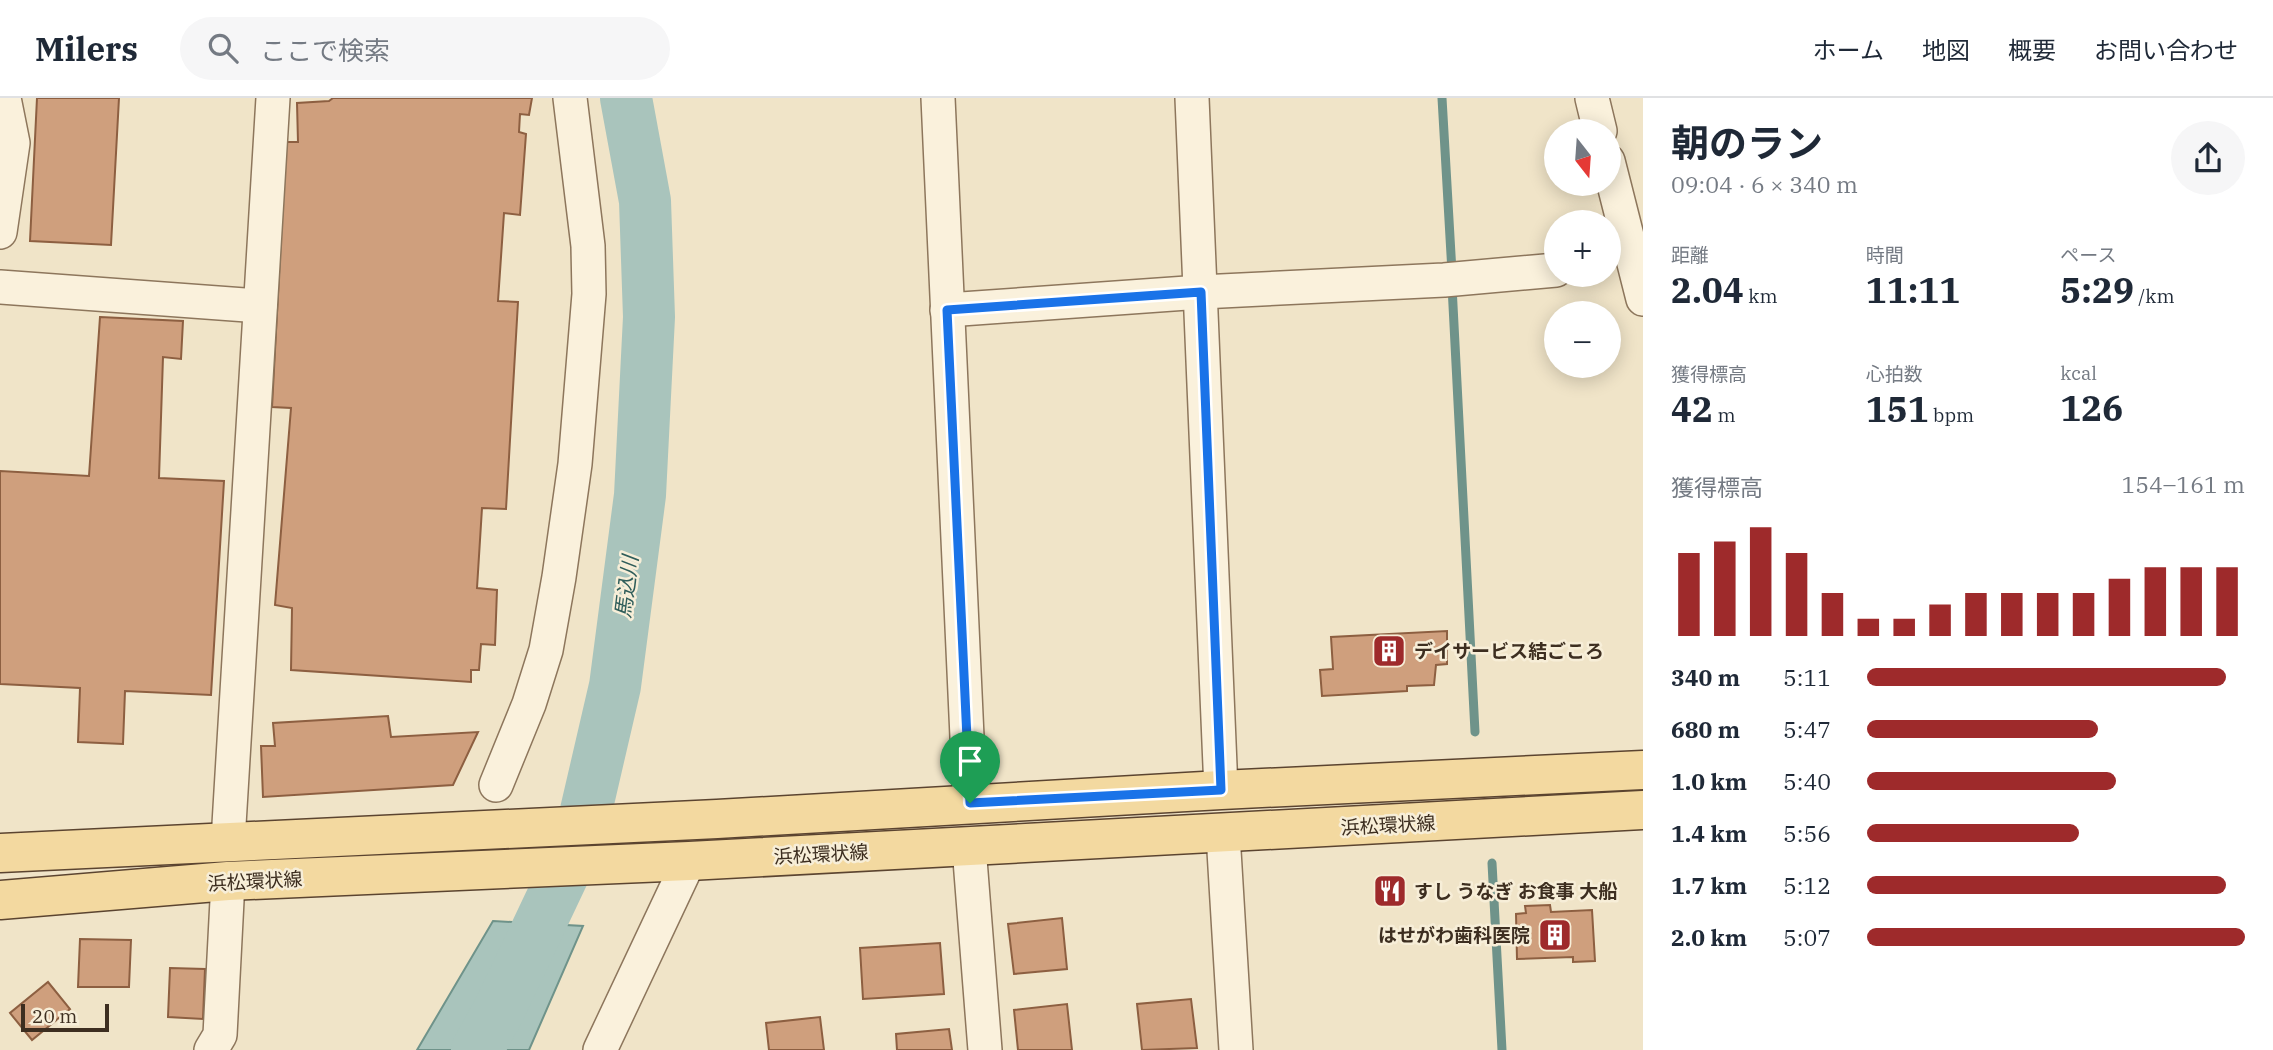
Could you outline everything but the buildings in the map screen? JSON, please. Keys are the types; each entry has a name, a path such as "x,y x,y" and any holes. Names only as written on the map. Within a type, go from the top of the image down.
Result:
{"main road":[{"path":"0,853 1643,770"},
{"name":"浜松環状線","path":"0,900 228,881 969,847 1643,810"}],"street":[{"path":"0,232 13,143 4,98"},
{"path":"228,841 273,98"},
{"path":"496,785 529,704 546,650 575,464 589,294 588,246 570,98"},
{"path":"939,98 970,803"},
{"path":"1192,98 1221,790"},
{"path":"1591,98 1597,119"},
{"path":"1613,196 1622,266 1643,299"},
{"path":"947,310 1201,292 1455,279 1544,271"},
{"path":"0,287 260,306"},
{"path":"1223,834 1236,1050"},
{"path":"969,847 985,1050"},
{"path":"600,1050 685,861"},
{"path":"211,1050 220,1035 228,881"}],"water":[{"path":"493,921 583,926 529,1050 417,1050"}],"waterway":[{"name":"馬込川","path":"477,1050 499,1010 579,841 615,686 640,495 649,317 645,201 626,98"},
{"path":"1442,98 1452,272"},
{"path":"1452,286 1475,732"},
{"path":"1492,863 1502,1050"}],"place":[{"name":"デイサービス結ごころ","path":"1389,651"},
{"name":"すし うなぎ お食事 大船","path":"1390,891"},
{"name":"はせがわ歯科医院","path":"1555,935"}],"route":[{"path":"1201,292 1221,790 970,803 947,310 1201,292"}]}
